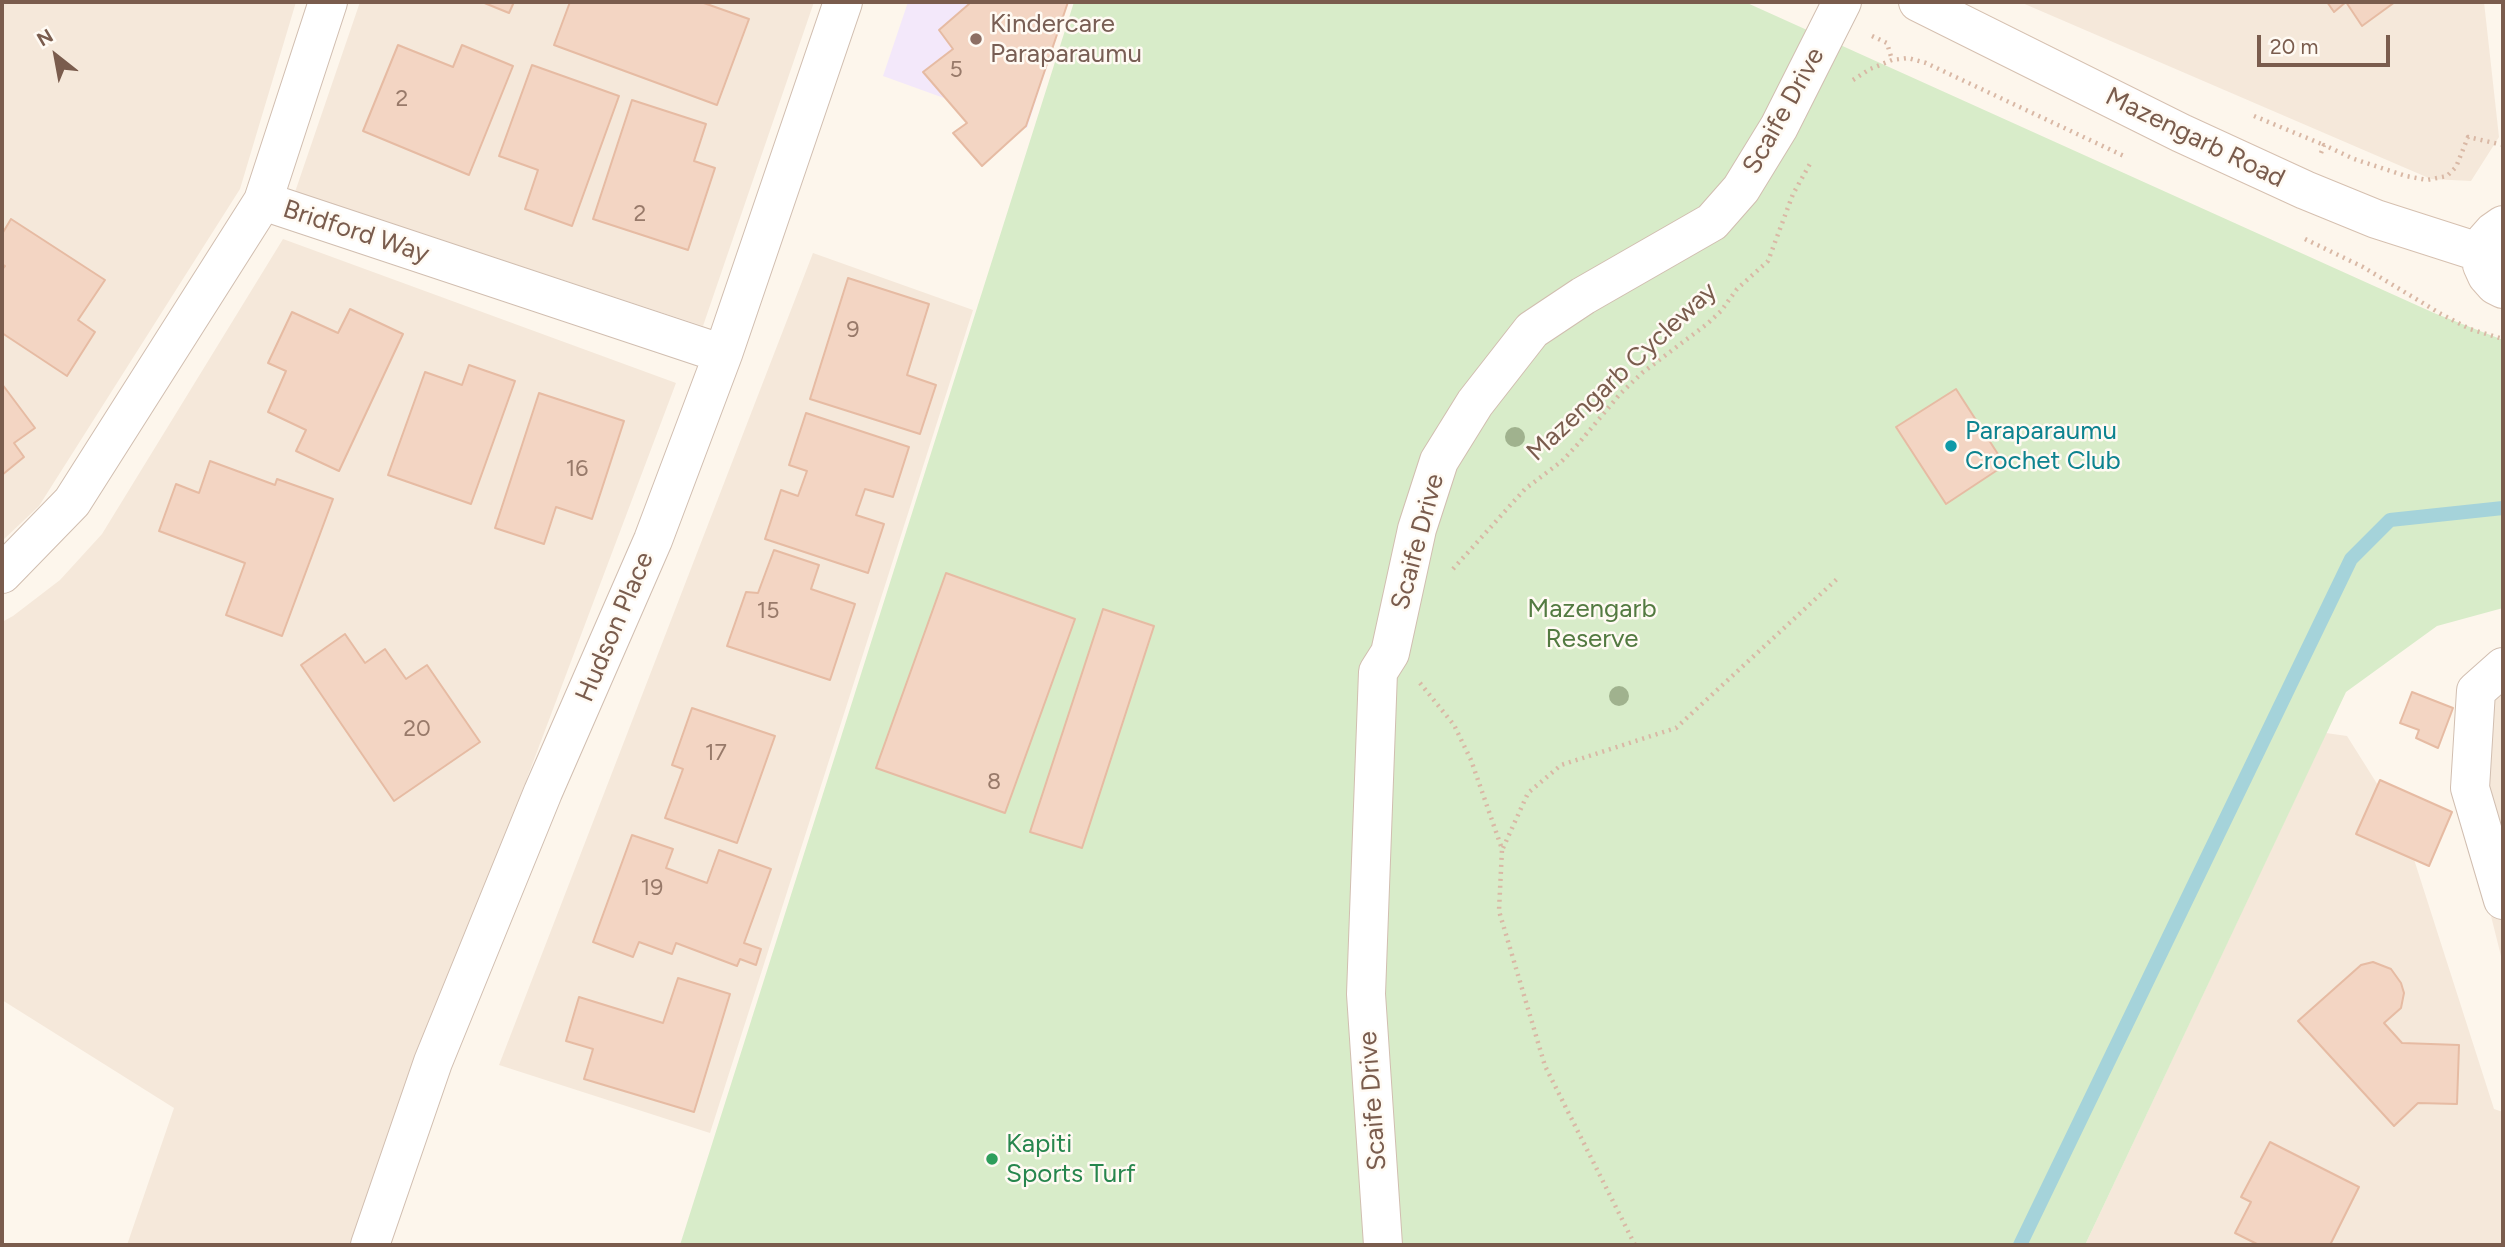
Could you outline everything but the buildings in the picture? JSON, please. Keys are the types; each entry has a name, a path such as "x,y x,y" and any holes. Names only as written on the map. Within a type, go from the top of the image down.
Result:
{"street":[{"path":"263,201 328,2"},
{"name":"Hudson Place","path":"370,1245 433,1062 543,792 653,540 723,354 843,2"},
{"name":"Scaife Drive","path":"1383,1245 1366,994 1378,672 1390,653 1417,529 1439,461 1475,403 1532,330 1583,296 1712,222 1741,189 1779,127 1842,2"},
{"name":"Mazengarb Road","path":"1918,2 2181,133 2305,190 2376,219 2493,239 2482,265 2487,276 2503,289"},
{"name":"Bridford Way","path":"2,574 72,502 263,201 723,354"},
{"path":"2503,667 2476,691 2470,788 2503,900"}],"path":[{"path":"1887,43 1892,60"},
{"path":"1848,85 1856,76 1892,60 1908,58 1926,63 2135,161"},
{"path":"2248,114 2354,159 2427,180 2446,176 2456,167 2468,136 2503,145"},
{"path":"2321,152 2324,145"},
{"name":"Mazengarb Cycleway","path":"1449,574 1525,489 1562,461 1620,394 1642,373 1707,324 1721,311 1737,289 1768,261 1793,194 1815,154"},
{"path":"2297,236 2363,267 2441,314 2480,333 2503,339"},
{"path":"1502,849 1528,793 1562,765 1676,728 1837,579"},
{"path":"1390,653 1425,689 1454,725 1471,760 1502,849 1499,911 1545,1066 1634,1245"},
{"path":"1425,677 1425,689"}],"shaded area":[{"path":"2,2 296,2 240,189 39,506 2,541"},
{"path":"360,2 814,2 703,326 295,192"},
{"name":"Kindercare Paraparaumu","path":"908,2 1068,2 1027,128 883,76"},
{"path":"2020,2 2484,2 2499,137 2471,181 2431,179"},
{"path":"283,239 676,383 351,1245 127,1245 174,1108 2,1000 2,622 60,580 102,534"},
{"path":"813,253 973,310 710,1133 499,1065"},
{"path":"2503,692 2503,964 2455,772 2453,740 2466,706"},
{"path":"2326,733 2347,736 2403,825 2494,1109 2503,1112 2503,1245 2085,1245"}],"green space":[{"name":"Mazengarb Reserve","path":"1074,2 1745,2 2434,313 2503,340 2503,608 2437,626 2346,692 2085,1245 680,1245"}],"waterway":[{"path":"2020,1245 2351,559 2390,520 2503,508"}],"place":[{"name":"Kindercare Paraparaumu","path":"976,39"},
{"name":"Paraparaumu Crochet Club","path":"1951,446"},
{"name":"Kapiti Sports Turf","path":"992,1159"}]}
